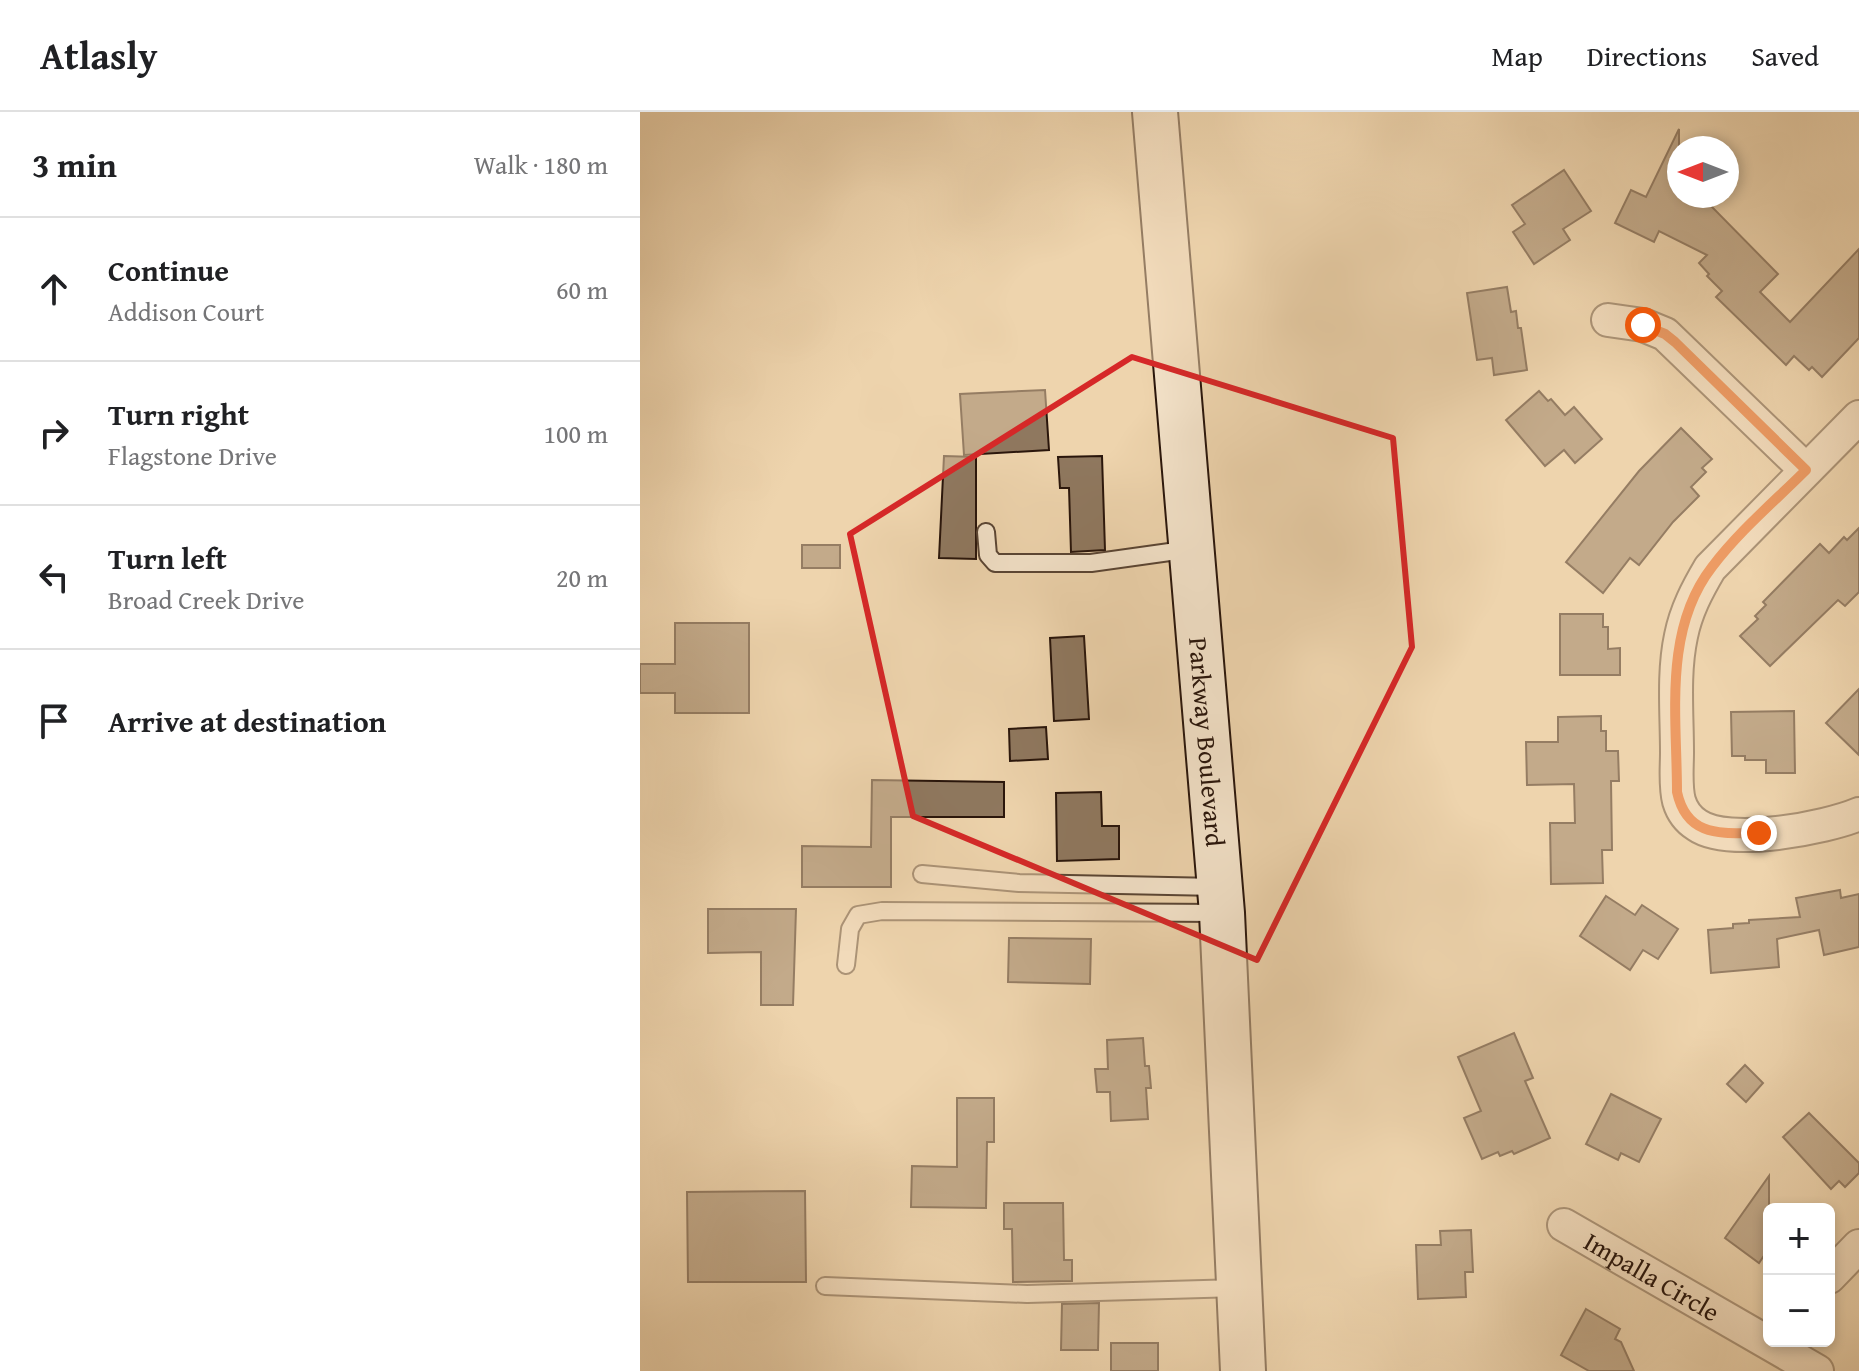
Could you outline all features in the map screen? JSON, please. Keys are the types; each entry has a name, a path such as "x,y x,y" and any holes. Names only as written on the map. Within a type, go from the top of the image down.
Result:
{"street":[{"name":"Parkway Boulevard","path":"1155,112 1221,900 1243,1371"},
{"path":"1608,320 1643,325 1665,334 1806,470"},
{"path":"1859,417 1710,568 1688,611 1677,657 1677,792 1684,813 1696,825 1716,833 1788,832 1817,828 1859,814"},
{"name":"Impalla Circle","path":"1564,1225 1763,1333"},
{"path":"1831,1275 1859,1246"},
{"name":"Impalla Circle","path":"1787,1347 1817,1371"}],"lane":[{"path":"986,532 988,555 995,563 1091,563 1193,549"},
{"path":"922,874 1221,900"},
{"path":"846,965 850,929 858,915 882,911 1221,900"},
{"path":"825,1286 1027,1294 1240,1288"}],"highlighted area":[{"path":"1132,357 1393,438 1412,647 1257,960 913,816 850,534"}],"building":[{"path":"1667,154 1667,208 1713,208 1778,274 1760,292 1790,322 1859,249 1859,338 1822,377 1794,356 1786,365 1716,297 1722,291 1699,263 1707,255 1659,231 1654,242 1615,223 1631,190 1646,197"},
{"path":"1564,170 1591,211 1563,229 1570,240 1534,264 1513,232 1525,224 1512,205"},
{"path":"1507,287 1511,312 1516,311 1518,328 1521,328 1527,370 1494,375 1492,358 1477,360 1467,293"},
{"path":"1045,390 1049,450 964,455 960,394"},
{"path":"1539,391 1565,415 1574,407 1602,439 1575,463 1564,450 1545,466 1506,420"},
{"path":"1681,428 1712,459 1702,468 1706,472 1691,487 1699,496 1673,522 1639,565 1630,558 1603,593 1566,562 1639,471"},
{"path":"944,456 976,457 976,559 939,558"},
{"path":"1102,456 1105,550 1071,552 1069,488 1060,488 1058,457"},
{"path":"1859,528 1859,592 1845,606 1838,600 1770,666 1740,636 1758,619 1755,616 1766,605 1763,602 1820,544 1829,553 1844,537 1847,540"},
{"path":"802,545 840,545 840,568 802,568"},
{"path":"1560,614 1603,614 1603,627 1608,627 1608,649 1620,648 1620,675 1560,675"},
{"path":"675,623 749,623 749,713 675,713 675,693 640,693 640,664 675,664"},
{"path":"1084,636 1089,719 1054,721 1050,638"},
{"path":"1859,689 1859,755 1826,723"},
{"path":"1794,711 1795,773 1766,773 1766,760 1745,760 1745,756 1732,756 1731,712"},
{"path":"1601,716 1601,731 1606,731 1606,751 1618,751 1619,781 1611,781 1612,850 1602,850 1603,883 1551,884 1550,823 1575,823 1574,784 1527,785 1526,742 1558,742 1558,717"},
{"path":"1046,727 1048,759 1010,761 1009,729"},
{"path":"872,780 1004,782 1004,817 891,817 891,887 802,887 802,846 871,847"},
{"path":"1101,792 1102,826 1119,826 1119,859 1057,861 1056,793"},
{"path":"1840,890 1841,898 1859,894 1859,947 1824,955 1819,930 1777,939 1779,967 1711,973 1708,930 1733,928 1733,924 1749,923 1749,920 1800,917 1796,898"},
{"path":"1606,896 1635,915 1642,905 1678,929 1658,959 1643,950 1630,970 1580,936"},
{"path":"708,909 796,909 793,1005 761,1005 761,952 708,953"},
{"path":"1009,938 1091,939 1090,984 1008,982"},
{"path":"1514,1033 1533,1078 1525,1081 1550,1138 1514,1154 1512,1151 1500,1156 1498,1152 1482,1159 1464,1118 1481,1111 1458,1057"},
{"path":"1143,1038 1145,1066 1149,1066 1151,1088 1146,1088 1148,1119 1111,1121 1110,1092 1097,1092 1095,1069 1108,1069 1107,1040"},
{"path":"1745,1065 1763,1083 1746,1102 1727,1084"},
{"path":"1611,1094 1661,1119 1639,1162 1621,1153 1618,1160 1586,1144"},
{"path":"957,1098 994,1098 994,1142 987,1142 986,1208 911,1207 912,1166 957,1167"},
{"path":"1809,1113 1859,1163 1859,1173 1845,1187 1839,1181 1831,1189 1783,1137"},
{"path":"1769,1176 1769,1203 1763,1203 1763,1257 1759,1263 1725,1238"},
{"path":"805,1191 806,1282 688,1282 687,1192"},
{"path":"1004,1203 1063,1203 1064,1260 1072,1260 1072,1281 1013,1282 1012,1229 1004,1229"},
{"path":"1471,1230 1473,1272 1465,1272 1466,1297 1418,1299 1416,1245 1441,1245 1440,1231"},
{"path":"1099,1303 1098,1350 1061,1350 1062,1304"},
{"path":"1586,1309 1620,1329 1615,1339 1621,1342 1634,1371 1589,1371 1561,1355"},
{"path":"1111,1343 1158,1343 1158,1371 1111,1371"}],"route":[{"path":"1643,325 1675,342 1806,470 1710,568 1688,611 1677,657 1677,792 1684,813 1708,831 1759,833"}]}
